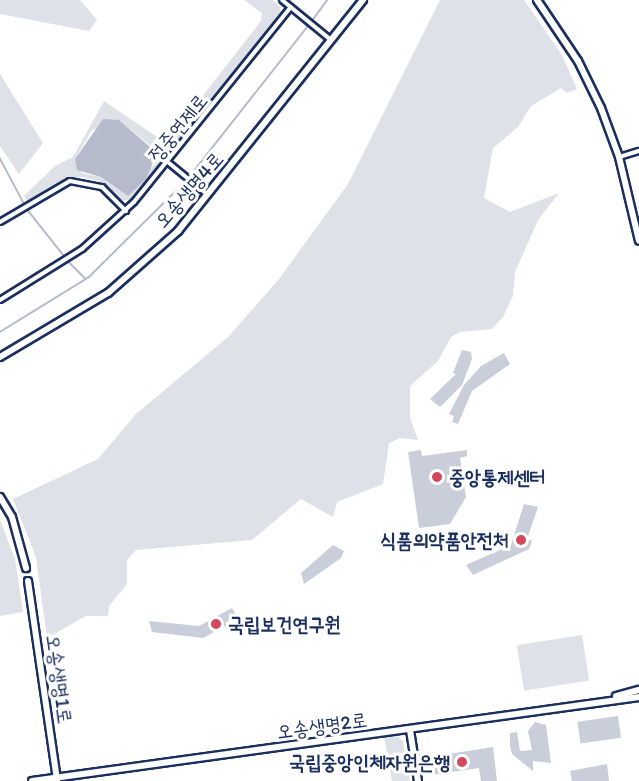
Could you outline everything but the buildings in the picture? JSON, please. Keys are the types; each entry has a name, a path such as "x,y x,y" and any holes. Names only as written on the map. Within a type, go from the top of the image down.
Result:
{"street":[{"path":"282,0 331,40"},
{"name":"오송생명4로","path":"0,357 108,293 178,231 363,0"},
{"path":"537,0 578,61 619,157 639,241"},
{"name":"정중연제로","path":"0,300 74,255 126,211 171,164 291,7"},
{"path":"619,157 639,151"},
{"path":"171,164 207,194"},
{"path":"0,222 70,182 81,181 102,187 126,211"},
{"path":"0,497 12,517 26,568"},
{"name":"오송생명1로","path":"28,581 57,779"},
{"name":"오송생명2로","path":"32,781 410,730 616,697 639,690"},
{"name":"오송생명2로","path":"616,697 639,697"},
{"path":"410,730 418,781"}],"shaded area":[{"path":"0,0 80,0 97,20 89,31 0,14"},
{"path":"244,0 272,0 280,6 281,15 131,200 122,200 99,181 82,177 68,179 27,201 24,196 55,166 73,157 104,101 166,143 261,21 262,13","holes":["119,120 152,147 156,164 147,170 146,179 120,191 101,177 82,173 75,159 92,130"]},
{"path":"440,0 524,0 562,55 577,89 567,93 561,88 531,106 518,127 493,148 484,198 510,212 559,193 538,220 515,272 513,296 503,317 492,329 460,332 451,337 438,361 410,386 410,418 418,440 400,438 389,443 383,484 337,502 333,517 301,499 252,540 136,550 127,560 127,584 109,606 108,616 86,616 47,638 36,557 13,499 98,459 136,414 228,337 279,279 348,184"},
{"path":"0,74 43,143 19,174 0,146"},
{"path":"0,520 15,559 23,612 0,616"},
{"path":"582,635 589,680 524,691 517,645"},
{"path":"395,735 403,741 410,781 392,781 384,737"}],"water":[{"path":"103,119 119,120 157,153 146,179 128,196 101,177 77,170 75,159"}],"waterway":[{"path":"312,21 327,0"},
{"path":"190,176 309,25"},
{"path":"0,158 25,205"},
{"path":"0,332 89,277 187,180"},
{"path":"27,209 65,257"},
{"path":"68,261 86,279"}],"tunnel":[{"path":"26,568 28,581"}],"place":[{"name":"중앙통제센터","path":"437,477"},
{"name":"식품의약품안전처","path":"521,540"},
{"name":"국립보건연구원","path":"216,624"},
{"name":"국립중앙인체자원은행","path":"462,762"}]}
